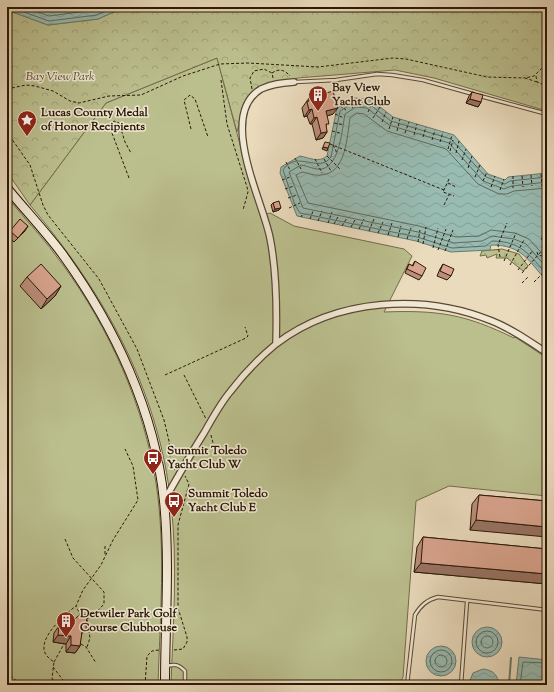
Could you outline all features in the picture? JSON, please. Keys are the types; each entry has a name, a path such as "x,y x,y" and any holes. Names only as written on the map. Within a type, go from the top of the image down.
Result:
{"main road":[{"path":"7,188 62,254 105,322 129,370 143,406 155,449 164,501 167,579 165,685"}],"street":[{"path":"276,344 276,290 271,246 267,226 241,137 244,113 249,100 254,94 275,84 294,82"},
{"path":"164,501 208,426 232,389 252,367 276,344 309,325 342,312 367,306 410,304 443,307 481,317 518,334 547,352"}],"lane":[{"path":"294,82 336,80 376,74 403,76 423,80 547,114"},
{"path":"407,685 415,615 420,606 429,599 438,597 467,602 547,610"},
{"path":"460,685 467,602"},
{"path":"165,666 176,664 180,666 184,671 185,685"}],"path":[{"path":"7,89 26,85 44,88 79,103 109,96 141,95 183,76 220,64 260,63 318,66 393,58 406,59 487,77 531,78 547,63"},
{"path":"254,94 250,85 250,78 254,71 264,69 272,73 275,84"},
{"path":"272,73 282,70 288,73 294,82"},
{"path":"537,74 535,78 537,82"},
{"path":"525,78 547,86"},
{"path":"221,80 223,102 229,130 248,192 243,210"},
{"path":"191,129 184,100 190,95 195,99 208,137"},
{"path":"360,107 362,98"},
{"path":"349,101 353,108"},
{"path":"368,112 373,101"},
{"path":"340,106 346,110"},
{"path":"373,118 380,107"},
{"path":"382,122 386,112"},
{"path":"336,114 344,118"},
{"path":"388,129 393,117"},
{"path":"397,131 400,119"},
{"path":"129,178 112,133 111,124 114,121 118,123 131,153"},
{"path":"406,133 409,122"},
{"path":"334,123 344,126"},
{"path":"414,135 417,124"},
{"path":"423,138 426,127"},
{"path":"432,140 435,130"},
{"path":"332,131 340,133"},
{"path":"7,132 30,165 41,201 48,215 99,279 132,339 146,371 167,430 172,468 188,479 189,484 178,525 178,608 187,637 187,642 183,649 180,650 155,650 149,653 145,685"},
{"path":"440,142 443,132"},
{"path":"448,149 452,135"},
{"path":"450,151 454,140"},
{"path":"456,153 460,141"},
{"path":"330,143 444,190 443,192 454,196"},
{"path":"332,144 337,153"},
{"path":"462,160 466,149"},
{"path":"327,156 340,169"},
{"path":"468,168 472,156"},
{"path":"295,158 301,169"},
{"path":"315,159 322,173"},
{"path":"324,159 331,171"},
{"path":"286,162 290,170"},
{"path":"475,177 480,165"},
{"path":"482,181 487,172"},
{"path":"531,174 532,186"},
{"path":"541,174 542,186"},
{"path":"491,187 495,176"},
{"path":"512,176 513,188"},
{"path":"522,176 523,187"},
{"path":"282,180 290,177"},
{"path":"444,190 449,180"},
{"path":"500,190 504,180"},
{"path":"447,183 456,187"},
{"path":"285,189 294,186"},
{"path":"444,205 449,194"},
{"path":"288,198 297,195"},
{"path":"289,208 300,203"},
{"path":"310,219 314,211"},
{"path":"318,221 322,211"},
{"path":"328,223 332,212"},
{"path":"334,224 339,215"},
{"path":"342,226 347,218"},
{"path":"359,229 364,219"},
{"path":"368,231 374,219"},
{"path":"351,227 355,220"},
{"path":"378,233 383,222"},
{"path":"388,235 392,223"},
{"path":"500,257 498,245 507,223"},
{"path":"398,237 401,226"},
{"path":"423,244 426,227"},
{"path":"407,239 411,228"},
{"path":"433,248 438,228"},
{"path":"438,250 446,229"},
{"path":"418,242 420,230"},
{"path":"445,251 453,230"},
{"path":"504,261 516,233"},
{"path":"541,238 546,247"},
{"path":"510,265 524,240"},
{"path":"522,273 547,245"},
{"path":"518,270 533,250"},
{"path":"538,255 547,258"},
{"path":"534,282 547,269"},
{"path":"522,283 528,277"},
{"path":"165,375 246,338 248,336 245,327"},
{"path":"184,374 201,407 213,443"},
{"path":"54,662 45,653 45,640 59,621 76,606 83,590 92,578 138,500 133,466 126,449"},
{"path":"65,539 71,555 104,592 105,600 92,617 87,619 82,618 76,606"},
{"path":"105,546 105,555"},
{"path":"86,647 90,638 87,619"},
{"path":"78,641 86,647 96,663"},
{"path":"52,685 54,662 64,643"},
{"path":"53,667 66,684"},
{"path":"7,672 21,685"}],"green space":[{"name":"Bay View Park","path":"125,7 547,7 547,111 434,78 395,70 298,78 261,87 250,94 243,109 237,132 217,58 106,103 30,205 7,172 7,10 48,25 98,19"},
{"path":"217,58 242,152 262,215 270,213 294,226 404,249 412,256 384,312 436,313 466,319 514,338 515,337 547,358 547,496 449,486 416,501 403,677 399,685 171,685 174,594 173,526 164,462 154,421 140,382 104,307 57,238 30,205 106,103"},
{"path":"7,197 43,239 80,289 122,368 143,425 156,483 161,533 162,584 158,685 7,685"},
{"path":"502,249 519,254 528,266 523,271 507,258 496,258 497,254 487,258 486,255 480,256 482,251"}],"water":[{"path":"7,7 125,7 98,19 48,25 7,10"},
{"path":"354,98 370,99 393,117 454,135 488,174 505,180 508,177 547,173 547,281 524,256 511,248 491,245 490,250 451,252 416,241 297,216 280,173 281,167 300,156 318,160 327,156 337,108"},
{"path":"487,627 498,631 502,642 498,653 487,657 476,653 472,642 476,631"},
{"path":"441,646 452,650 456,661 452,672 441,676 430,672 426,661 430,650"},
{"path":"519,657 547,660 547,685 516,685"},
{"path":"483,669 494,674 499,685 468,685 473,673"}],"building":[{"path":"333,91 338,108 326,111 329,124 326,124 327,132 321,133 317,117 314,118 312,109 309,110 307,102 309,101 309,98"},
{"path":"472,92 483,95 481,102 470,99"},
{"path":"325,142 330,143 328,148 323,147"},
{"path":"279,201 281,208 275,209 273,203"},
{"path":"20,219 28,226 18,238 10,231"},
{"path":"415,261 426,268 422,276 407,269 409,264 413,266"},
{"path":"41,264 61,286 47,299 27,277"},
{"path":"443,264 454,269 451,276 440,271"},
{"path":"479,495 547,501 547,527 476,520"},
{"path":"423,537 547,549 547,574 421,563"},
{"path":"81,614 87,615 86,629 82,632 80,646 71,645 71,636 58,635 59,626 66,626"}],"waterway":[{"path":"509,685 511,658"}],"place":[{"name":"Bay View Yacht Club","path":"318,112"},
{"name":"Lucas County Medal of Honor Recipients","path":"27,137"},
{"name":"Summit Toledo Yacht Club W","path":"153,475"},
{"name":"Summit Toledo Yacht Club E","path":"174,518"},
{"name":"Detwiler Park Golf Course Clubhouse","path":"66,638"}]}
